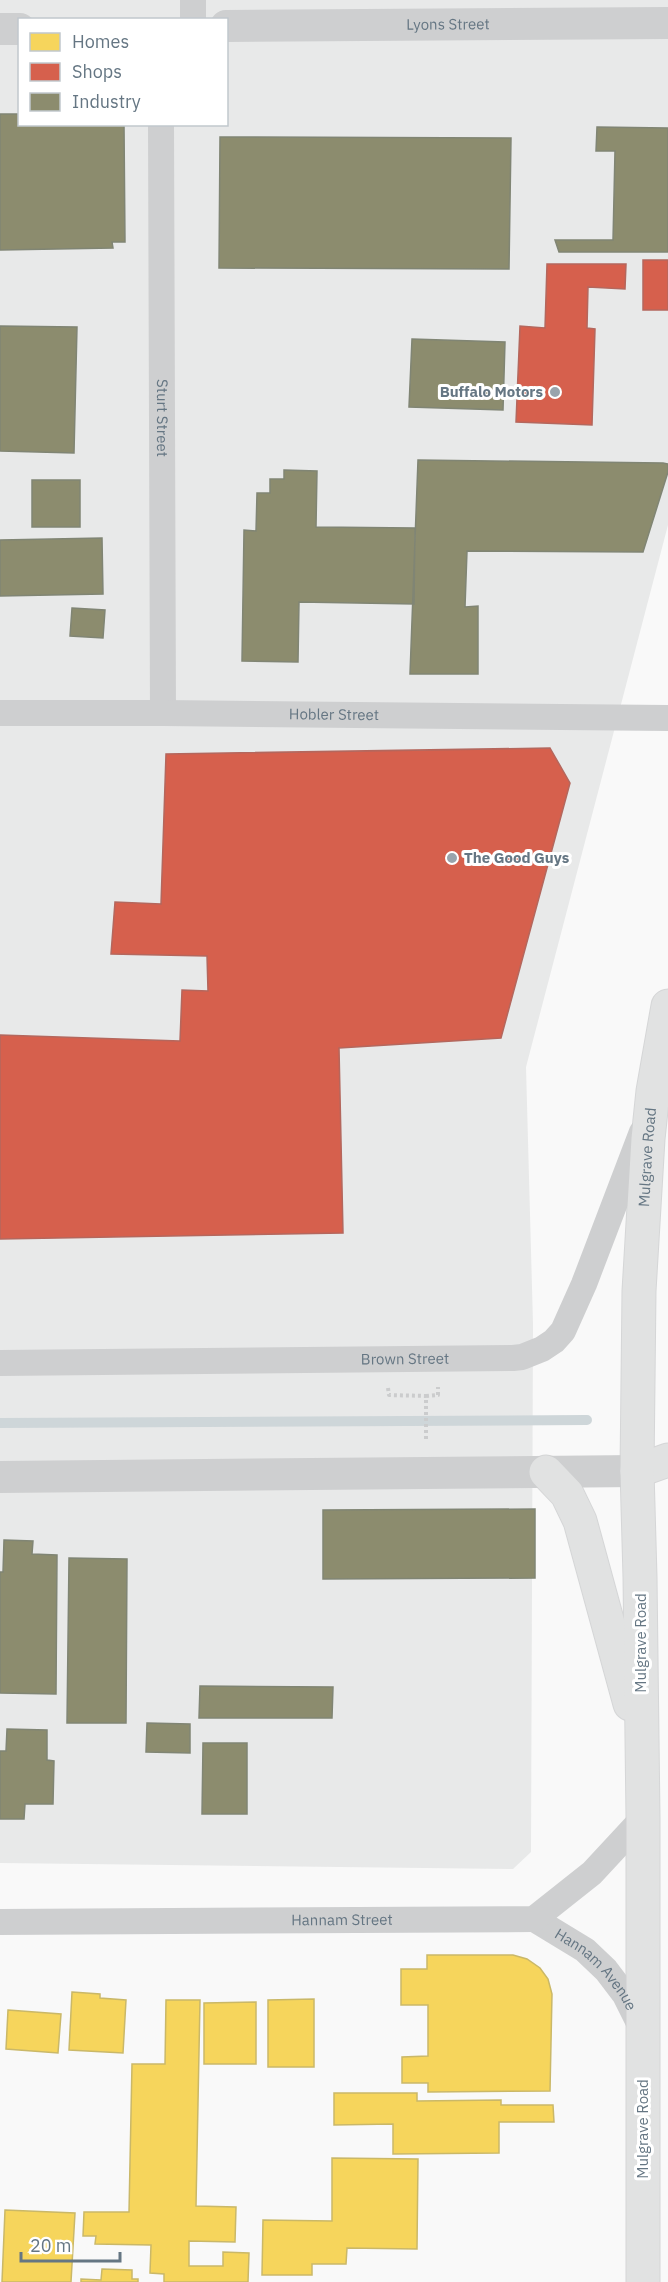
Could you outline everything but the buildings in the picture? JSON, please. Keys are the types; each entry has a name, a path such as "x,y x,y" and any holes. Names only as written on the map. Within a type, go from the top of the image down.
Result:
{"main road":[{"name":"Mulgrave Road","path":"644,2282 640,1577 652,1473 643,1201 650,1110 668,1006"},
{"path":"652,1473 668,1460"},
{"path":"546,1472 570,1500 583,1530 642,1749"}],"street":[{"path":"193,0 193,18"},
{"name":"Lyons Street","path":"228,26 668,23"},
{"path":"0,29 18,29"},
{"name":"Sturt Street","path":"161,126 163,713"},
{"name":"Hobler Street","path":"0,713 668,718"},
{"name":"Brown Street","path":"0,1363 387,1361 513,1358 535,1352 558,1337 567,1324 650,1110"},
{"path":"0,1477 652,1473"},
{"path":"534,1919 592,1873 643,1818"},
{"name":"Hannam Street","path":"0,1922 534,1919"},
{"name":"Hannam Avenue","path":"534,1919 585,1950 606,1970 625,1995 643,2031"}],"path":[{"path":"389,1395 437,1395"},
{"path":"426,1396 426,1435"}],"shaded area":[{"path":"0,0 668,0 668,525 526,1067 533,1324 531,1852 513,1869 0,1863"}],"waterway":[{"path":"0,1423 587,1420"}],"place":[{"name":"Buffalo Motors","path":"555,392"},
{"name":"The Good Guys","path":"452,858"}]}
